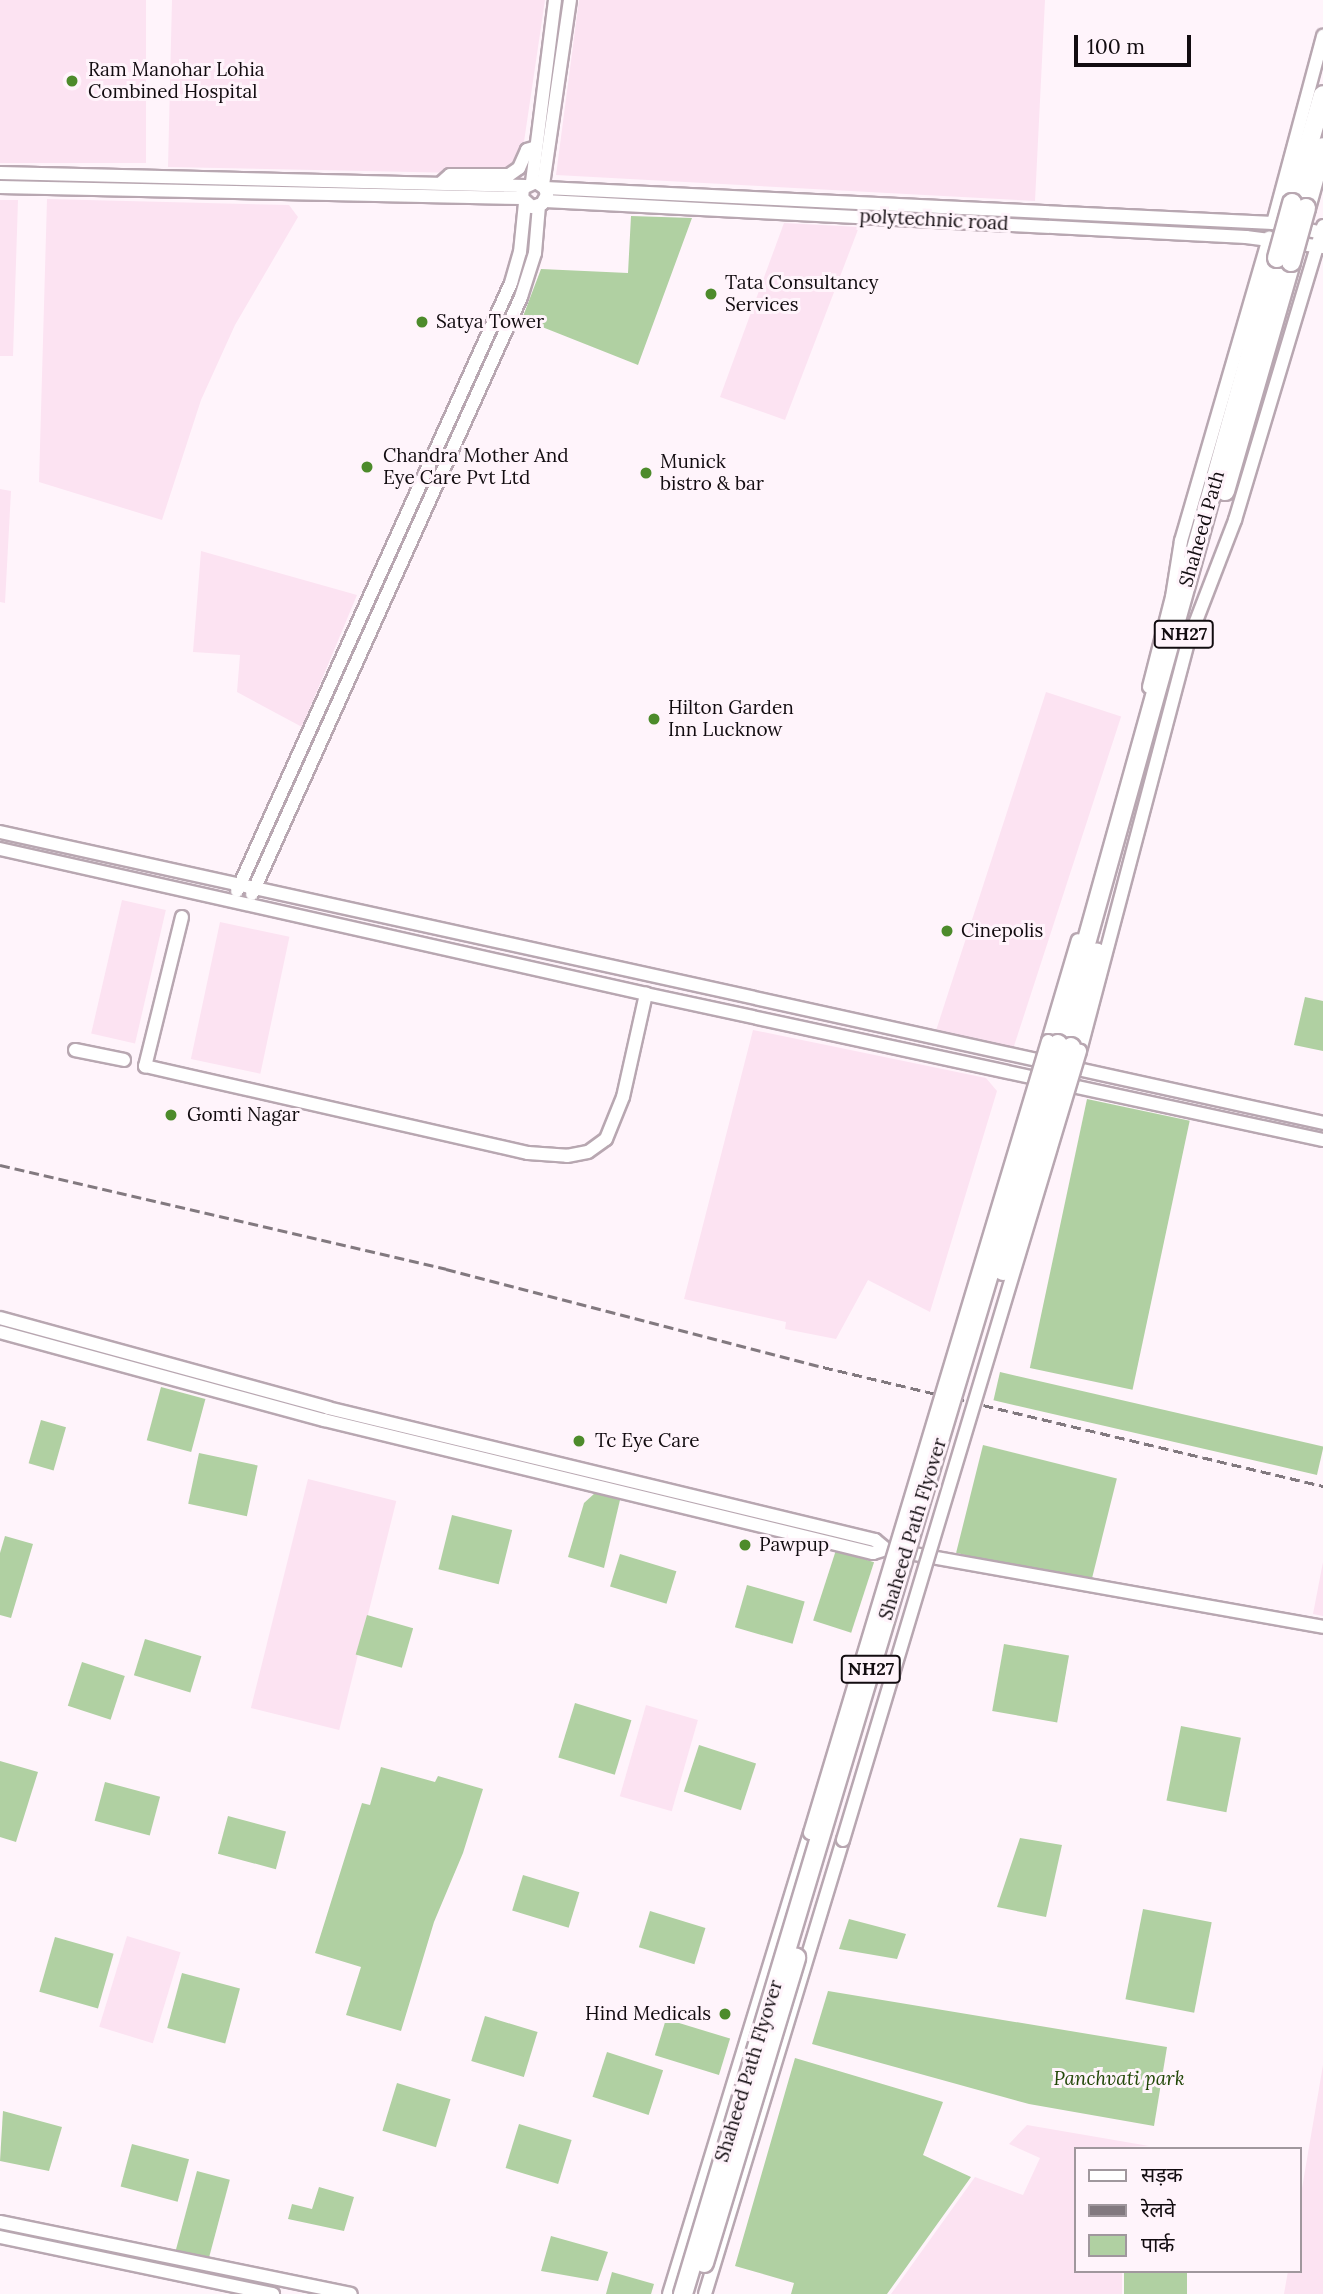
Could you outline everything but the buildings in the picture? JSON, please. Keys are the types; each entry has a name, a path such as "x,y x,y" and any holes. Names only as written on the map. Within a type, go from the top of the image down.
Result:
{"highway":[{"name":"Shaheed Path","path":"1076,1006 1176,676 1299,206 1323,95"},
{"name":"Shaheed Path","path":"1299,206 1323,147"},
{"name":"Shaheed Path","path":"1076,1006 1170,624 1284,260"},
{"name":"Shaheed Path Flyover","path":"695,2294 1076,1006"},
{"name":"Shaheed Path Flyover","path":"683,2294 1064,1046"}],"street":[{"path":"246,904 521,297 536,253 536,148 555,0"},
{"path":"232,900 510,283 535,194 570,0"},
{"path":"1273,223 1323,36"},
{"path":"441,183 450,175 509,175 519,168 527,150 536,148"},
{"path":"0,173 441,183 535,194"},
{"path":"212,178 213,192"},
{"path":"0,187 213,192 535,194 1043,211 1273,223 1322,230 1320,247 1235,520 1199,609 1176,676 1064,1046 810,1833 669,2294"},
{"name":"polytechnic road","path":"535,194 1269,238 1320,247"},
{"path":"1043,211 1043,226"},
{"path":"705,2294 843,1840 1064,1046 1112,825 1170,624 1181,541 1228,393 1269,238"},
{"path":"1257,401 1271,405"},
{"path":"0,832 1323,1122"},
{"path":"0,849 646,994 1323,1140"},
{"path":"182,917 145,1066 528,1153 567,1156 588,1152 606,1139 623,1097 646,994"},
{"path":"916,1052 920,1034"},
{"path":"75,1050 124,1060"},
{"path":"0,1318 328,1408 875,1540 886,1549"},
{"path":"0,1332 338,1423 873,1553 886,1549 1323,1627"},
{"path":"0,2222 351,2294"},
{"path":"0,2237 273,2294"}],"shaded area":[{"name":"Ram Manohar Lohia Combined Hospital","path":"0,0 146,0 146,163 0,163"},
{"path":"172,0 545,0 521,162 510,174 168,167"},
{"path":"579,0 1045,0 1035,201 556,175"},
{"path":"47,199 289,205 298,217 235,325 201,400 162,520 39,482"},
{"path":"0,200 18,200 13,356 0,356"},
{"path":"784,223 859,227 785,420 720,397"},
{"path":"0,489 11,491 5,603 0,602"},
{"path":"201,551 357,595 302,727 237,692 240,655 193,652"},
{"path":"1046,692 1121,716 1011,1054 936,1030"},
{"path":"122,900 166,910 135,1044 91,1033"},
{"path":"220,922 289,937 260,1074 191,1059"},
{"path":"753,1030 986,1078 997,1091 930,1312 868,1280 836,1339 785,1329 786,1322 684,1299"},
{"path":"308,1479 396,1501 339,1730 251,1708"},
{"path":"1323,1562 1323,1616 1313,1614"},
{"path":"646,1705 698,1720 672,1811 620,1796"},
{"path":"127,1936 181,1952 153,2043 99,2027"},
{"path":"1323,2065 1323,2294 1284,2294 1288,2273 1302,2273 1302,2188"},
{"path":"1027,2125 1149,2146 1074,2147 1074,2273 1122,2273 1122,2294 891,2294 975,2177 1023,2195 1040,2158 1009,2144"}],"green space":[{"path":"631,216 692,218 638,365 522,319 541,269 628,273"},
{"path":"1305,997 1323,1001 1323,1051 1294,1045"},
{"path":"1087,1099 1190,1121 1133,1390 1030,1368"},
{"path":"1000,1372 1323,1447 1317,1475 993,1400"},
{"path":"161,1387 205,1399 191,1452 147,1440"},
{"path":"41,1420 66,1427 54,1470 29,1463"},
{"path":"983,1445 1117,1478 1090,1586 956,1553"},
{"path":"199,1453 258,1465 247,1516 188,1504"},
{"path":"595,1493 620,1500 604,1568 568,1557 584,1503"},
{"path":"452,1515 512,1530 499,1584 438,1569"},
{"path":"5,1536 33,1544 11,1618 0,1615 0,1553"},
{"path":"836,1550 874,1562 851,1633 813,1620"},
{"path":"620,1554 676,1571 666,1604 610,1587"},
{"path":"747,1585 805,1602 793,1644 735,1627"},
{"path":"367,1615 413,1628 402,1668 356,1654"},
{"path":"145,1639 201,1656 190,1693 134,1675"},
{"path":"1004,1644 1069,1655 1057,1722 992,1711"},
{"path":"82,1662 125,1676 111,1720 68,1706"},
{"path":"575,1703 631,1720 615,1775 558,1758"},
{"path":"1181,1726 1241,1738 1226,1812 1166,1801"},
{"path":"699,1745 756,1764 741,1810 684,1792"},
{"path":"0,1761 38,1772 16,1842 0,1837"},
{"path":"381,1767 435,1782 438,1776 483,1789 463,1853 434,1922 401,2031 346,2015 361,1967 315,1953 362,1803 370,1805"},
{"path":"105,1782 160,1797 150,1835 95,1821"},
{"path":"228,1816 286,1832 276,1869 218,1854"},
{"path":"1020,1838 1062,1845 1046,1917 997,1907"},
{"path":"523,1875 579,1892 569,1928 512,1910"},
{"path":"1143,1909 1212,1922 1194,2013 1125,1999"},
{"path":"650,1911 705,1928 694,1964 639,1947"},
{"path":"849,1919 906,1934 897,1959 839,1949"},
{"path":"55,1937 114,1954 98,2009 39,1992"},
{"path":"182,1973 240,1989 225,2044 167,2028"},
{"name":"Panchvati park","path":"828,1991 1167,2047 1154,2126 1029,2104 812,2044"},
{"path":"485,2016 538,2032 524,2077 471,2061"},
{"path":"666,2019 730,2039 719,2075 655,2055"},
{"path":"607,2052 663,2070 649,2115 592,2097"},
{"path":"795,2058 943,2102 923,2155 971,2177 887,2294 791,2294 794,2283 735,2266"},
{"path":"397,2083 451,2099 436,2147 382,2131"},
{"path":"3,2111 62,2127 49,2171 0,2161"},
{"path":"519,2124 572,2140 558,2184 506,2168"},
{"path":"132,2144 189,2159 178,2202 121,2187"},
{"path":"197,2171 230,2180 208,2261 175,2252"},
{"path":"319,2187 354,2197 344,2231 288,2219 292,2204 312,2209"},
{"path":"551,2236 608,2252 598,2281 541,2271"},
{"path":"612,2272 654,2284 651,2294 606,2294"},
{"path":"1124,2273 1187,2273 1187,2294 1124,2294"}],"railway":[{"path":"0,1165 446,1269 823,1367 1323,1486"}],"place":[{"name":"Ram Manohar Lohia Combined Hospital","path":"72,81"},
{"name":"Tata Consultancy Services","path":"711,294"},
{"name":"Satya Tower","path":"422,322"},
{"name":"Chandra Mother And Eye Care Pvt Ltd","path":"367,467"},
{"name":"Munick bistro & bar","path":"646,473"},
{"name":"Hilton Garden Inn Lucknow","path":"654,719"},
{"name":"Cinepolis","path":"947,931"},
{"name":"Gomti Nagar","path":"171,1115"},
{"name":"Tc Eye Care","path":"579,1441"},
{"name":"Pawpup","path":"745,1545"},
{"name":"Hind Medicals","path":"725,2014"}]}
